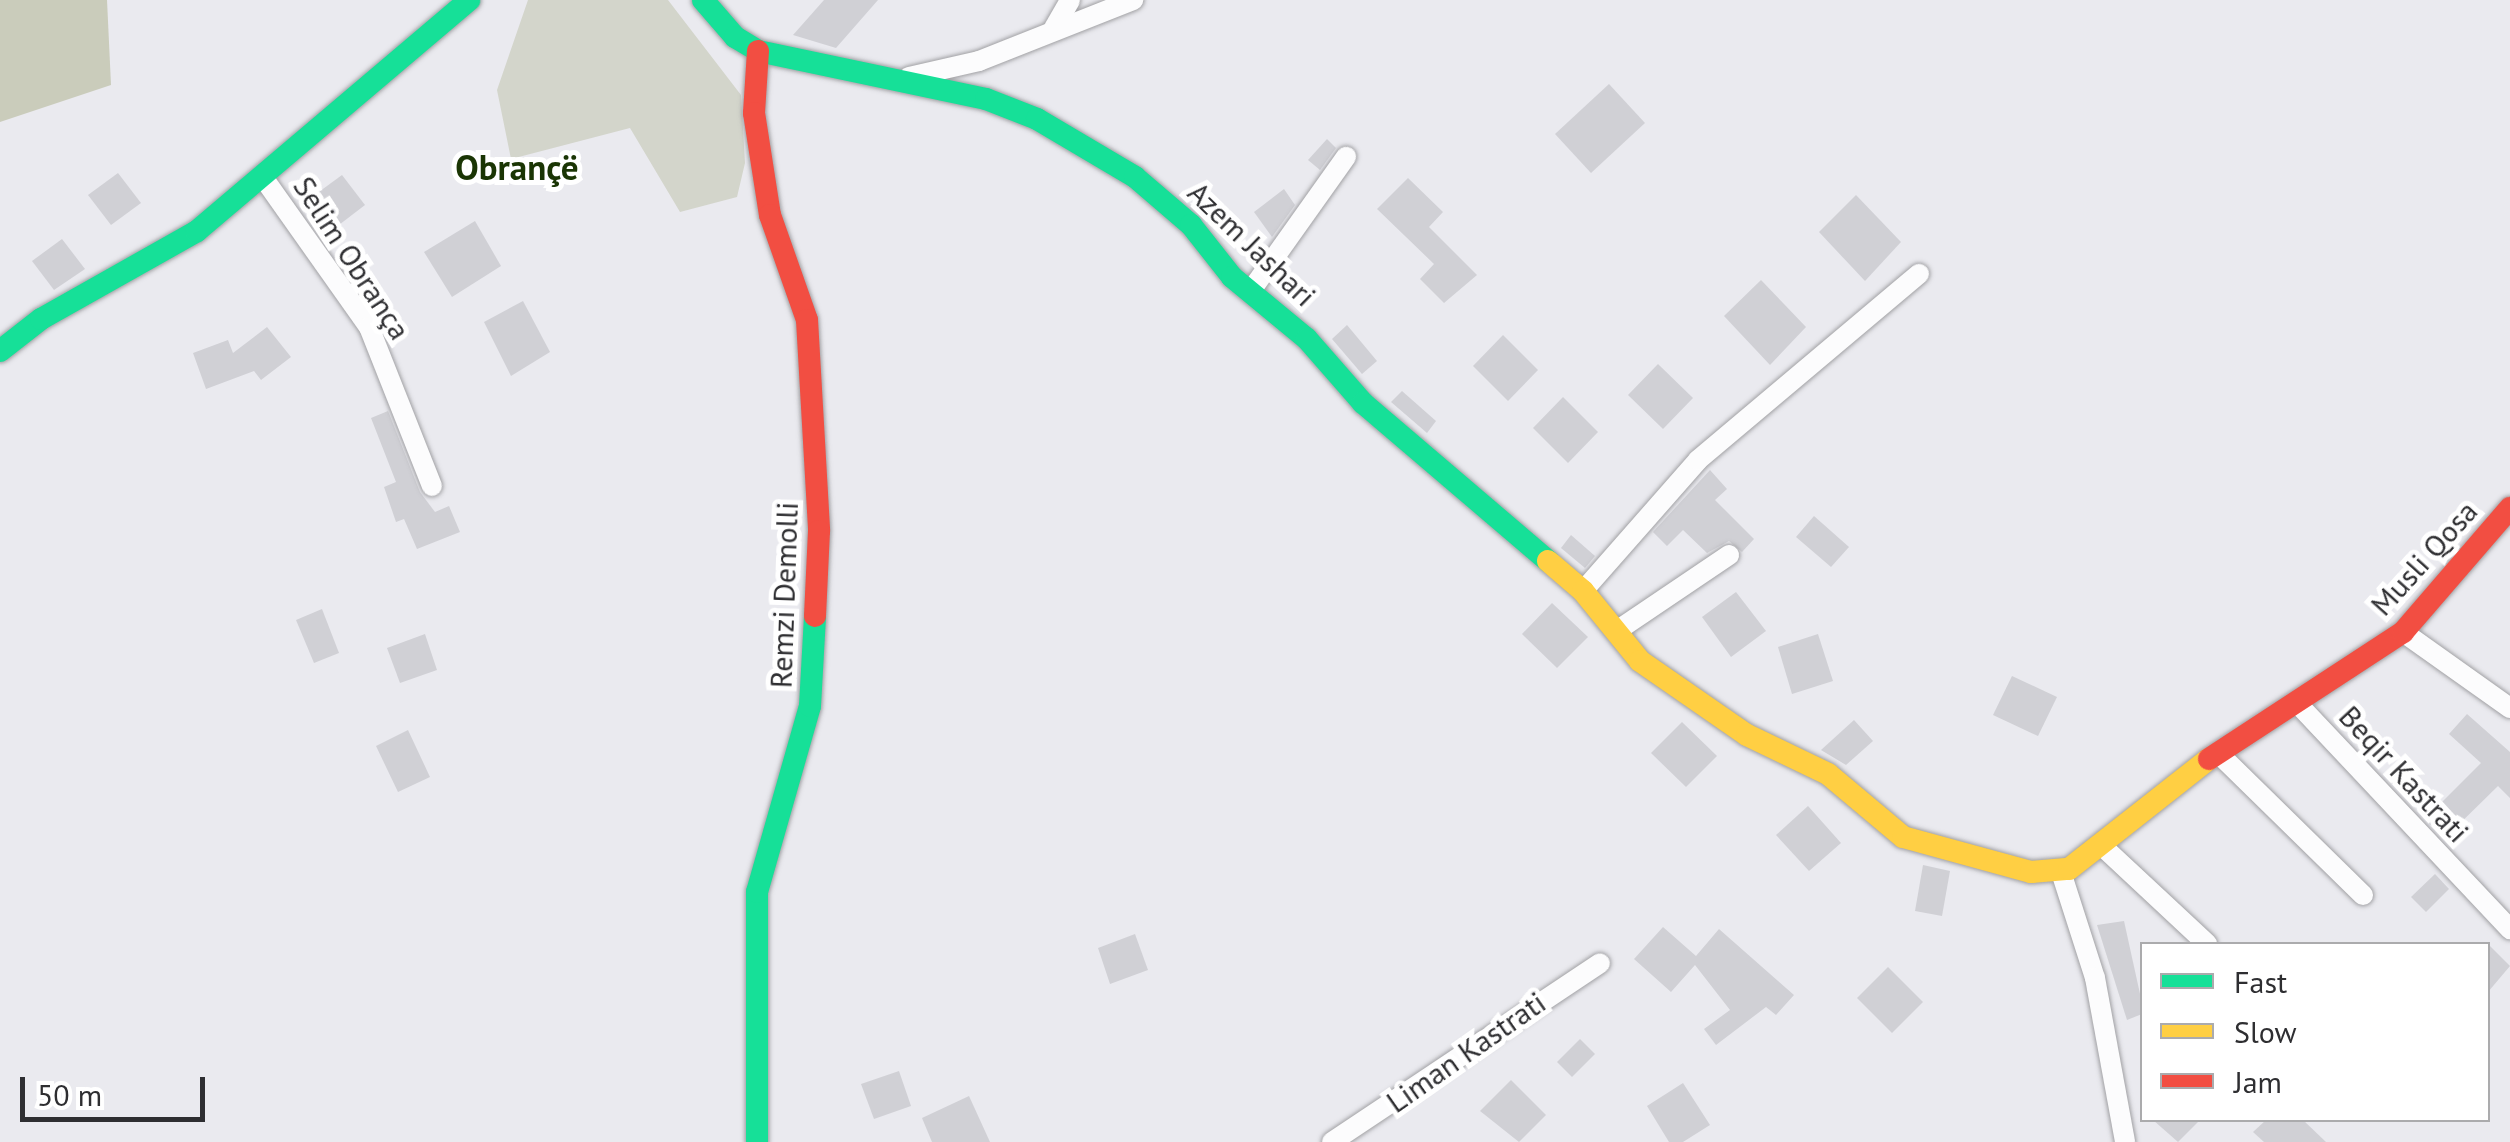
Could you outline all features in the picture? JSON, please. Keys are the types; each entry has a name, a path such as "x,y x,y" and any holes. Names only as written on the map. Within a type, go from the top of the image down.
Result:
{"street":[{"name":"Selim Obrança","path":"0,351 40,319 197,231 468,0"},
{"path":"703,0 735,37 758,51"},
{"path":"1054,28 1070,0"},
{"path":"898,79 980,61 1054,28 1133,0"},
{"name":"Azem Jashari","path":"758,51 986,100 1070,137 1164,200 1250,292 1307,339 1362,402 1583,590 1640,661 1687,698 1828,774 1890,830 2031,872 2062,872"},
{"name":"Remzi Demolli","path":"757,1142 757,892 810,706 819,531 808,320 770,215 754,113 758,51"},
{"path":"1250,292 1346,157"},
{"name":"Selim Obrança","path":"262,176 369,327 432,486"},
{"path":"1583,590 1698,460 1919,274"},
{"name":"Musli Qosa","path":"2382,647 2402,632 2510,508"},
{"path":"1618,630 1729,555"},
{"path":"2402,632 2510,708"},
{"name":"Beqir Kastrati","path":"2062,872 2102,845 2164,788 2382,647"},
{"name":"Beqir Kastrati","path":"2297,703 2510,929"},
{"path":"2218,752 2363,895"},
{"path":"2102,845 2206,942"},
{"path":"2062,872 2096,978 2125,1142"},
{"name":"Liman Kastrati","path":"1332,1142 1600,964"}],"shaded area":[{"path":"528,0 668,0 741,95 745,163 737,197 680,212 630,128 511,159 497,90"}],"green space":[{"path":"0,0 107,0 111,85 0,122"}],"building":[{"path":"824,0 878,0 836,48 793,35"},
{"path":"1609,84 1645,123 1591,173 1555,134"},
{"path":"1327,139 1336,148 1320,170 1308,160"},
{"path":"118,173 141,203 111,225 88,195"},
{"path":"342,175 365,205 335,228 312,197"},
{"path":"1408,178 1443,212 1429,227 1477,275 1444,303 1420,279 1434,264 1377,209"},
{"path":"1284,189 1295,205 1272,237 1254,212"},
{"path":"1856,195 1901,242 1865,281 1819,232"},
{"path":"475,221 501,266 452,297 424,252"},
{"path":"62,239 85,269 54,290 32,261"},
{"path":"1761,280 1806,327 1770,365 1724,316"},
{"path":"523,301 550,352 511,376 484,322"},
{"path":"1347,325 1377,361 1362,374 1332,339"},
{"path":"267,327 291,357 261,380 254,371 206,389 193,353 228,340 233,353"},
{"path":"1503,335 1538,370 1508,401 1473,366"},
{"path":"1658,364 1693,398 1663,429 1628,395"},
{"path":"1402,391 1436,421 1427,433 1391,402"},
{"path":"1563,397 1598,432 1568,463 1533,428"},
{"path":"388,411 420,492 435,512 449,506 460,532 417,549 404,519 396,522 384,487 396,482 371,418"},
{"path":"1710,470 1727,489 1715,500 1754,539 1742,552 1729,541 1707,553 1683,530 1667,546 1653,532"},
{"path":"1814,516 1849,547 1831,567 1796,537"},
{"path":"1571,535 1595,556 1585,568 1561,548"},
{"path":"1736,592 1766,631 1731,657 1702,617"},
{"path":"1552,603 1588,637 1557,668 1522,634"},
{"path":"322,609 339,653 314,663 296,620"},
{"path":"425,634 437,670 400,683 387,648"},
{"path":"1818,634 1833,681 1792,694 1778,647"},
{"path":"2012,676 2057,697 2038,736 1993,715"},
{"path":"2467,714 2510,752 2510,798 2498,786 2444,839 2425,819 2481,763 2449,734"},
{"path":"1854,720 1873,741 1846,765 1821,750"},
{"path":"1682,722 1717,756 1686,787 1651,753"},
{"path":"408,730 430,777 398,792 376,746"},
{"path":"1808,806 1841,843 1809,871 1776,835"},
{"path":"1923,865 1950,871 1942,916 1915,911"},
{"path":"2435,874 2449,889 2426,912 2411,897"},
{"path":"2124,921 2140,994 2140,1015 2127,1020 2097,925"},
{"path":"1663,927 1696,956 1719,929 1794,995 1776,1015 1766,1007 1716,1045 1704,1029 1730,1010 1695,965 1671,992 1634,959"},
{"path":"1135,934 1148,970 1110,984 1098,948"},
{"path":"2490,946 2510,966 2490,990"},
{"path":"1888,967 1923,1002 1892,1033 1857,998"},
{"path":"1580,1039 1595,1054 1572,1077 1557,1062"},
{"path":"899,1071 911,1106 874,1119 861,1084"},
{"path":"1511,1080 1546,1115 1519,1142 1480,1111"},
{"path":"1683,1083 1710,1125 1683,1142 1669,1142 1647,1106"},
{"path":"969,1096 990,1142 932,1142 922,1118"},
{"path":"2155,1122 2198,1122 2178,1142"},
{"path":"2264,1122 2305,1122 2326,1142 2264,1142 2253,1132"}],"traffic: fast":[{"path":"0,351 41,319 197,231 469,0"},
{"path":"703,0 735,37 758,51 986,99 1037,119 1135,177 1191,225 1232,277 1307,339 1363,403 1548,561"},
{"path":"757,1142 757,892 810,706 815,616"}],"traffic: slow":[{"path":"1548,561 1583,591 1640,661 1747,735 1828,774 1903,837 2031,872 2069,869 2209,759"}],"traffic: jam":[{"path":"758,51 754,113 770,215 807,320 819,531 815,616"},
{"path":"2209,759 2403,632 2510,508"}],"district":[{"name":"Obrançë","path":"517,167"}]}
